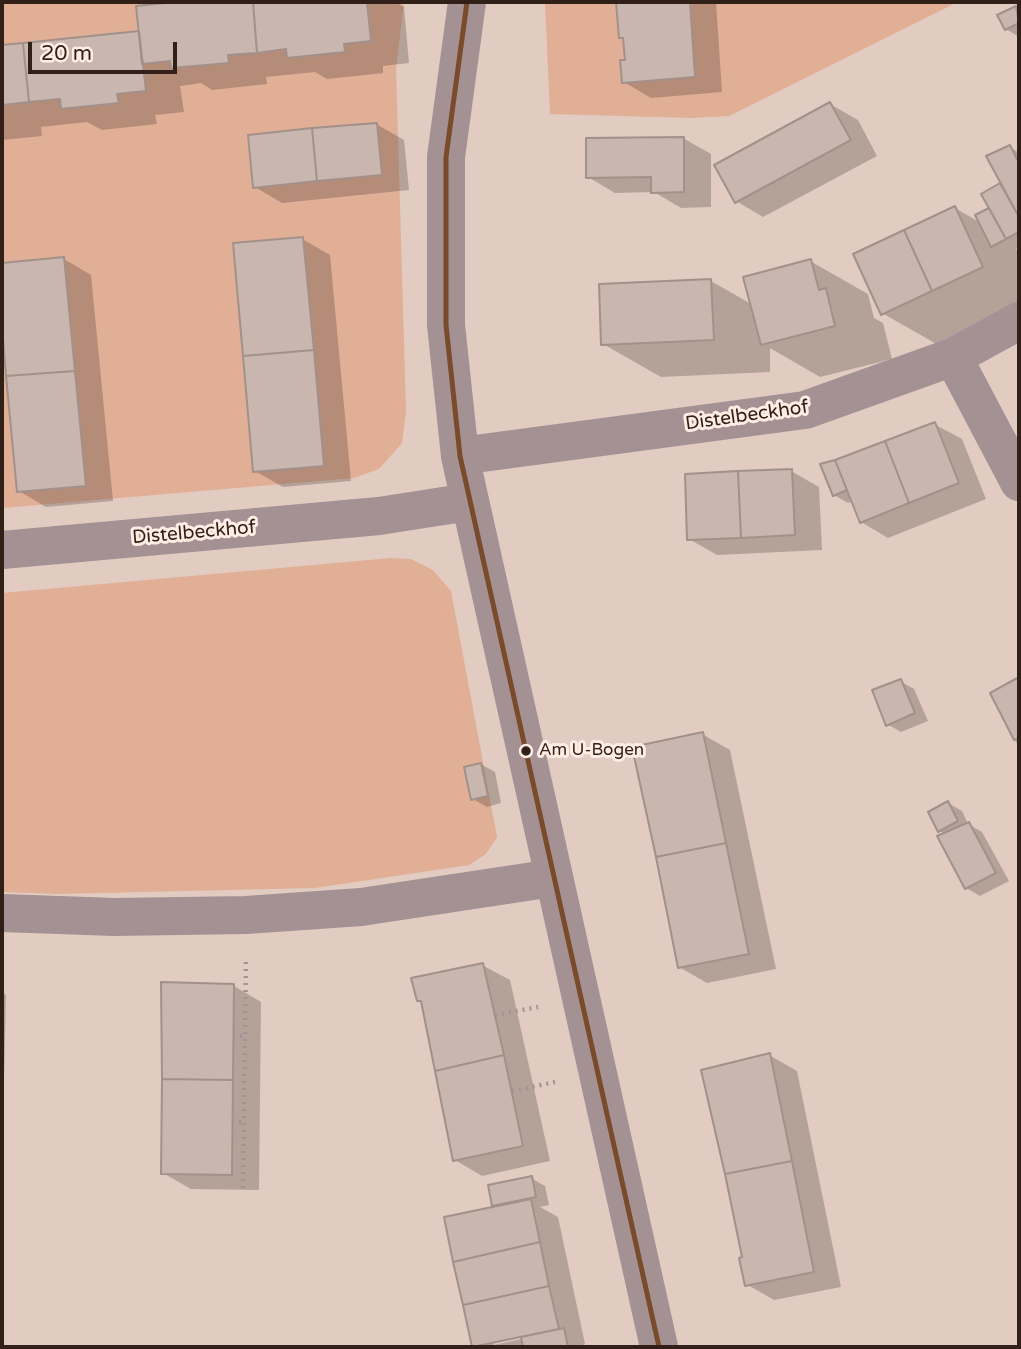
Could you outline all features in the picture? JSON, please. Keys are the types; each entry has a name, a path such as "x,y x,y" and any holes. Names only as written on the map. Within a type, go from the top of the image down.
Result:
{"street":[{"path":"467,2 446,157 446,325 460,456 659,1347"},
{"name":"Distelbeckhof","path":"460,456 804,410 953,357 1019,321"},
{"path":"953,357 1019,482"},
{"name":"Distelbeckhof","path":"2,550 379,516 469,502"},
{"path":"2,913 115,917 246,915 361,907 553,878"}],"path":[{"path":"243,1188 246,915"},
{"path":"233,1036 245,1036"},
{"path":"232,1122 244,1122"}],"shaded area":[{"path":"2,2 404,2 396,69 406,411 402,443 379,469 354,478 2,508"},
{"path":"545,2 958,2 729,116 692,118 550,114"},
{"path":"391,558 411,559 433,570 451,591 497,837 486,854 469,865 315,888 59,894 2,892 2,593"}],"building":[{"path":"175,2 253,2 257,53 228,55 229,63 171,68 170,61 142,64 136,6"},
{"path":"253,2 367,2 371,41 344,44 345,52 287,58 286,49 257,53"},
{"path":"616,2 690,2 695,77 622,83 620,60 625,60 623,38 619,38"},
{"path":"1016,6 1019,23 1005,30 997,15"},
{"path":"139,31 146,91 117,94 119,103 61,109 60,99 29,102 23,43"},
{"path":"23,43 29,102 3,105 2,115 2,45"},
{"path":"830,102 851,140 735,203 714,165"},
{"path":"377,123 382,175 317,181 312,128"},
{"path":"312,128 317,181 253,188 248,135"},
{"path":"684,137 684,192 651,193 651,177 586,178 586,138"},
{"path":"1010,145 1019,163 1019,217 986,156"},
{"path":"1000,183 1019,217 1019,232 1006,239 981,194"},
{"path":"955,206 983,267 932,291 904,230"},
{"path":"989,208 1006,239 991,247 975,215"},
{"path":"904,230 932,291 881,315 853,254"},
{"path":"303,237 314,350 243,356 233,243"},
{"path":"64,257 75,371 6,376 2,327 2,263"},
{"path":"811,259 819,290 826,288 835,326 761,345 743,277"},
{"path":"711,279 714,340 601,345 599,284"},
{"path":"314,350 324,466 253,472 243,356"},
{"path":"75,371 86,486 17,492 6,376"},
{"path":"935,422 959,483 909,503 885,441"},
{"path":"885,441 909,503 860,523 835,460"},
{"path":"835,460 847,490 833,496 820,464"},
{"path":"792,469 795,535 741,538 738,471"},
{"path":"738,471 741,538 687,540 685,474"},
{"path":"1019,677 1019,738 1014,740 990,693"},
{"path":"901,679 915,713 886,726 872,690"},
{"path":"703,732 726,843 656,857 632,747"},
{"name":"Am U-Bogen","path":"481,763 488,796 471,800 464,767"},
{"path":"948,801 958,821 938,832 928,812"},
{"path":"969,822 996,873 965,889 937,836"},
{"path":"726,843 749,954 678,968 656,857"},
{"path":"483,963 504,1055 435,1071 421,1001 417,1001 411,978"},
{"path":"161,982 234,984 233,1080 162,1079"},
{"path":"770,1053 792,1161 725,1174 701,1070"},
{"path":"504,1055 523,1146 453,1161 435,1071"},
{"path":"162,1079 233,1080 232,1175 161,1174"},
{"path":"792,1161 814,1272 745,1286 739,1258 742,1257 725,1174"},
{"path":"532,1176 536,1197 492,1206 488,1185"},
{"path":"531,1199 540,1242 453,1262 444,1217"},
{"path":"540,1242 549,1286 463,1305 453,1262"},
{"path":"549,1286 559,1329 472,1347 463,1305"},
{"path":"564,1328 568,1347 523,1347 521,1337"}],"transit line":[{"path":"467,2 446,157 446,325 460,456 659,1347"}],"place":[{"name":"Am U-Bogen","path":"526,751"}]}
